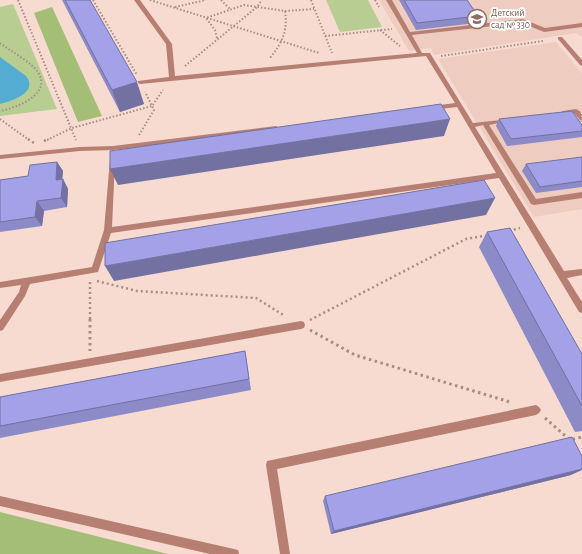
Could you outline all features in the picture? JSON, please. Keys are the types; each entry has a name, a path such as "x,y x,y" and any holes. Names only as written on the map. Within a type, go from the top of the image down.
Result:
{"street":[{"path":"137,0 169,44 172,78"},
{"path":"389,0 420,54"},
{"path":"408,34 523,21 544,30 582,26"},
{"path":"560,38 582,64"},
{"path":"140,82 261,70 335,60 428,54 582,309"},
{"path":"428,108 459,105"},
{"path":"553,114 576,111 582,119"},
{"path":"471,125 516,119"},
{"path":"486,123 534,202 582,194"},
{"path":"0,156 80,148 113,148 133,146 280,127"},
{"path":"0,285 95,270 108,230 113,148"},
{"path":"108,230 502,175"},
{"path":"562,275 582,272"},
{"path":"0,327 22,294 26,281"},
{"path":"0,378 301,325"},
{"path":"285,554 270,465 536,410"},
{"path":"0,500 234,554"}],"path":[{"path":"18,0 80,148"},
{"path":"93,0 140,82 154,110 133,146"},
{"path":"150,0 335,60"},
{"path":"174,8 206,0"},
{"path":"221,0 230,10"},
{"path":"37,145 72,128 152,106 172,78 217,38 257,7 262,0"},
{"path":"311,0 335,60"},
{"path":"206,18 244,5 270,10 280,9 285,11 314,9"},
{"path":"261,70 283,43 287,23 285,11"},
{"path":"206,18 215,30 217,38"},
{"path":"325,36 392,29"},
{"path":"379,30 403,48"},
{"path":"430,57 560,38"},
{"path":"0,43 38,70 42,76 40,89 34,96 14,108 0,111"},
{"path":"42,76 49,74"},
{"path":"0,119 47,151"},
{"path":"503,232 532,226"},
{"path":"301,325 466,239 496,233"},
{"path":"90,361 90,280 137,291 256,298 355,355 513,403"},
{"path":"536,410 570,440 582,437"}],"shaded area":[{"name":"Детский сад № 330","path":"379,0 582,0 582,37 576,33 434,55 431,48 409,51"},
{"path":"556,42 582,73 582,209 534,217 438,59"}],"green space":[{"path":"326,0 368,0 382,27 340,32"},
{"path":"13,4 57,109 0,116 0,7"},
{"path":"52,7 102,116 78,122 34,13"},
{"path":"0,512 168,554 0,554"}],"water":[{"path":"0,57 26,76 29,82 29,87 27,91 17,98 0,104"}],"building":[{"path":"65,0 90,0 137,82 112,90"},
{"path":"404,0 467,0 478,16 417,23"},
{"path":"441,104 450,119 110,169 110,151"},
{"path":"572,111 582,125 582,131 511,139 499,119"},
{"path":"582,157 582,181 540,187 526,164"},
{"path":"57,162 56,180 63,179 61,198 37,201 35,217 0,222 0,180 28,176 30,165"},
{"path":"484,180 495,198 105,266 105,243"},
{"path":"510,228 582,354 582,406 487,232"},
{"path":"245,351 249,379 0,426 0,397"},
{"path":"572,437 582,456 582,469 334,531 325,496"}],"place":[{"name":"Детский сад № 330","path":"477,19"}]}
